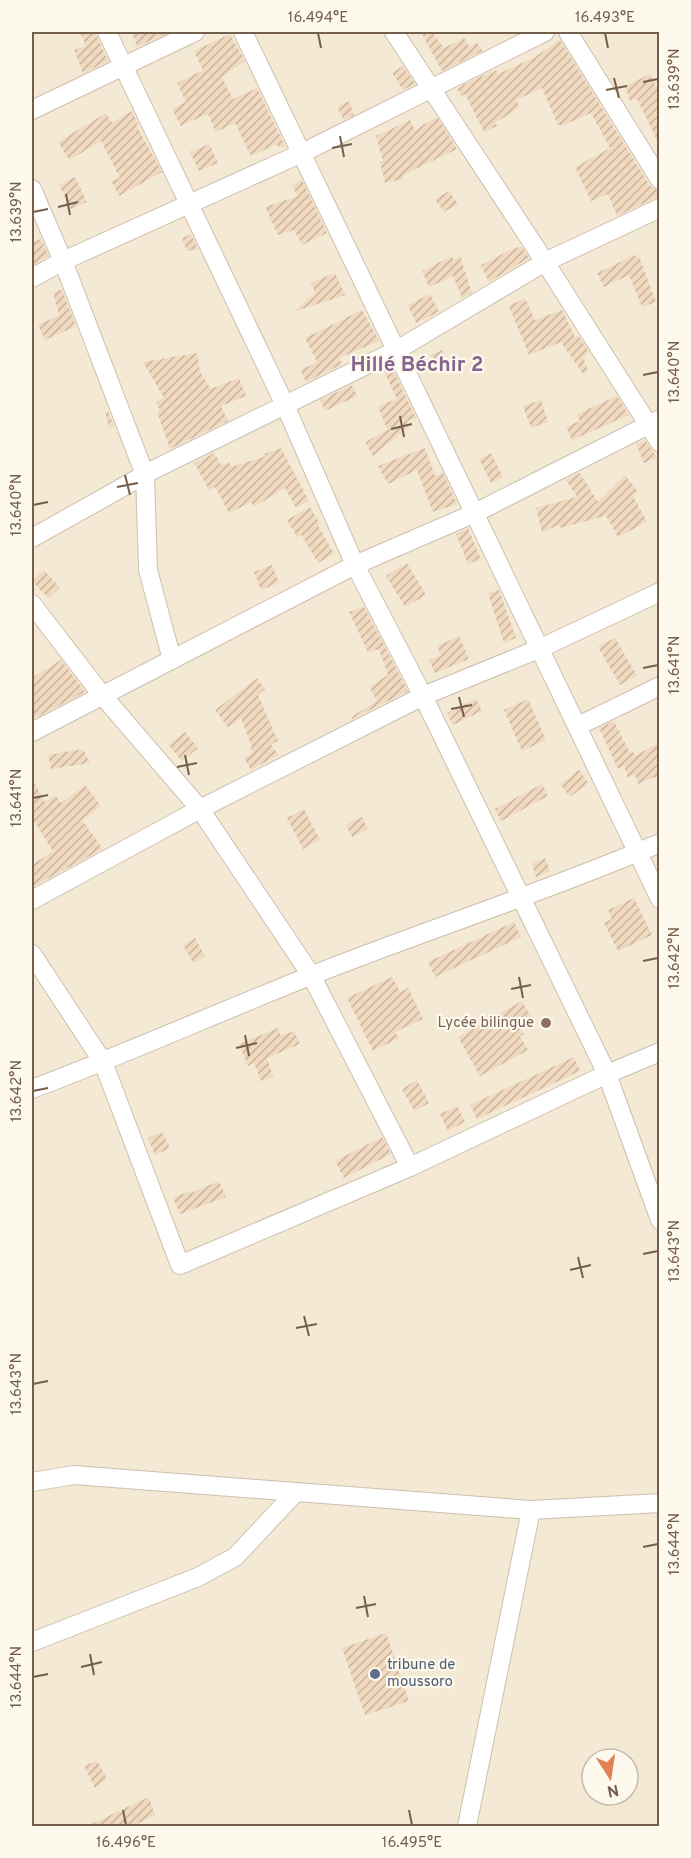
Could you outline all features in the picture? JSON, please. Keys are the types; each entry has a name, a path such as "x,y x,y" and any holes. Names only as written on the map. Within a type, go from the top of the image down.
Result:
{"street":[{"path":"107,32 285,405 355,565 423,696 607,1074 660,1220"},
{"path":"32,110 195,32"},
{"path":"243,32 660,899"},
{"path":"394,32 654,423 660,443"},
{"path":"32,278 63,261 302,153 545,32"},
{"path":"568,32 660,180"},
{"path":"32,189 63,261 145,475 148,570 172,660"},
{"path":"32,538 145,475 397,350 545,262 660,208"},
{"path":"32,732 355,565 475,513 654,423"},
{"path":"32,900 200,809 423,696 541,648 660,592"},
{"path":"32,604 102,695 200,809 311,975 410,1167"},
{"path":"578,726 660,686"},
{"path":"32,1089 103,1062 311,975 521,898 660,843"},
{"path":"32,954 103,1062 180,1264 410,1167 607,1074 660,1052"},
{"path":"32,1482 74,1475 531,1510 660,1503"},
{"path":"32,1642 198,1577 235,1557 296,1492"},
{"path":"467,1827 531,1510"}],"shaded area":[{"path":"32,32 659,32 659,1826 32,1826"}],"building":[{"path":"80,32 95,32 108,61 83,73 74,50 86,46"},
{"path":"132,32 170,32 137,47"},
{"path":"421,32 432,32 444,48 464,38 469,47 477,42 482,51 442,71"},
{"path":"230,34 245,61 222,77 233,99 257,88 285,146 279,148 277,144 251,156 235,123 216,132 208,114 181,126 172,109 186,102 177,83 203,70 194,51"},
{"path":"560,40 650,186 660,192 660,195 655,198 617,216 608,194 591,201 575,167 610,148 591,113 564,125 558,125 542,88 516,100 520,107 495,123 497,126 484,132 465,94 461,96 457,88 492,71 492,73 496,70 498,74 535,57"},
{"path":"403,66 415,84 403,90 392,73"},
{"path":"650,74 660,94 660,146 637,99 630,101 625,86"},
{"path":"349,101 354,115 344,120 337,107"},
{"path":"132,111 138,124 136,125 162,172 119,196 111,181 120,178 101,141 69,160 58,142 106,113 112,123"},
{"path":"437,117 457,149 403,175 403,179 385,183 380,162 383,161 376,136 410,120 415,130"},
{"path":"209,144 218,163 199,171 190,152"},
{"path":"75,177 87,202 71,209 59,185"},
{"path":"302,180 327,233 302,245 294,230 278,235 265,207 298,196 292,186"},
{"path":"449,191 458,204 444,212 435,199"},
{"path":"191,234 198,249 187,251 182,238"},
{"path":"41,239 49,256 32,265 32,242"},
{"path":"522,247 529,258 489,282 481,265 514,248"},
{"path":"635,255 637,258 639,256 656,302 642,307 629,275 604,287 597,273"},
{"path":"452,256 454,260 460,256 472,293 462,298 453,276 429,287 422,271"},
{"path":"335,273 345,295 293,312 315,293 311,283"},
{"path":"62,290 76,326 45,340 38,325 59,315 53,292"},
{"path":"430,294 439,312 416,323 408,305"},
{"path":"525,298 535,320 562,310 575,337 578,335 589,352 583,357 588,371 583,374 561,342 529,355 509,306"},
{"path":"362,310 379,341 339,358 342,364 306,382 301,370 317,362 305,338"},
{"path":"443,350 448,366 435,370 430,355"},
{"path":"197,353 200,372 211,389 239,378 246,396 221,406 228,421 170,449 157,412 160,410 156,402 164,398 143,362"},
{"path":"388,367 394,372 416,418 407,421 410,426 373,456 365,442 397,425 387,429 378,406 397,399 383,369"},
{"path":"352,385 357,396 325,411 320,400"},
{"path":"617,396 629,415 572,440 566,427 580,421 577,414"},
{"path":"541,400 548,422 531,428 523,406"},
{"path":"108,411 114,426 109,428 105,412"},
{"path":"645,440 657,458 644,463 636,444"},
{"path":"281,448 309,501 296,508 285,488 254,507 251,502 229,513 215,487 209,490 194,463 214,453 221,465 230,463 231,467 266,456 264,454"},
{"path":"425,448 435,476 443,473 457,504 433,512 417,470 388,484 378,466"},
{"path":"491,453 503,477 491,483 479,459"},
{"path":"580,473 598,502 625,475 638,492 633,496 647,522 618,537 606,516 560,528 559,525 542,532 536,508 577,497 566,480"},
{"path":"310,507 334,554 318,563 301,534 297,537 287,520"},
{"path":"468,528 481,559 468,564 456,534"},
{"path":"407,563 426,595 405,607 386,576"},
{"path":"272,565 279,583 261,590 254,572"},
{"path":"44,570 60,588 48,598 32,581"},
{"path":"499,590 516,638 504,643 488,593"},
{"path":"364,607 408,691 352,719 351,717 377,701 369,687 388,675 379,649 368,652 349,612"},
{"path":"459,636 469,659 435,673 429,660 441,655 437,646"},
{"path":"615,638 637,676 620,685 598,647"},
{"path":"61,660 85,692 35,718 32,709 32,678"},
{"path":"257,678 265,689 258,695 278,741 271,744 278,755 251,770 244,758 253,753 250,748 252,747 241,718 228,727 215,710"},
{"path":"476,699 482,711 453,725 447,713"},
{"path":"528,699 546,740 522,751 504,710"},
{"path":"614,721 630,753 633,752 635,756 660,742 660,775 638,784 635,775 628,778 624,766 618,769 599,728"},
{"path":"185,732 198,748 182,761 169,745"},
{"path":"83,749 90,763 51,769 48,755"},
{"path":"579,770 588,783 570,797 560,784"},
{"path":"32,779 45,802 55,795 61,803 85,785 101,806 82,820 103,849 32,887 32,865 53,851 32,818"},
{"path":"542,784 548,796 501,821 495,809"},
{"path":"304,809 320,840 303,849 287,818"},
{"path":"362,817 368,829 352,837 346,825"},
{"path":"545,858 550,871 536,877 532,864"},
{"path":"634,898 652,935 618,951 604,923 612,919 608,910"},
{"path":"514,922 521,937 435,977 428,962"},
{"path":"195,938 205,956 193,963 183,945"},
{"path":"392,977 400,992 408,988 423,1019 395,1032 399,1038 373,1051 347,998"},
{"path":"522,1001 532,1019 519,1026 524,1034 520,1036 528,1050 480,1076 458,1037"},
{"path":"278,1028 281,1036 294,1031 300,1044 267,1058 273,1077 261,1081 254,1063 248,1066 239,1044"},
{"path":"574,1057 580,1071 477,1119 470,1105"},
{"path":"417,1080 429,1103 414,1111 402,1089"},
{"path":"457,1106 465,1122 448,1131 440,1114"},
{"path":"162,1132 170,1148 155,1155 148,1138"},
{"path":"382,1137 391,1154 344,1178 335,1161"},
{"path":"219,1181 226,1197 180,1214 173,1198"},
{"name":"tribune de moussoro","path":"386,1633 409,1701 365,1715 342,1648"},
{"path":"97,1761 107,1779 95,1788 84,1766"},
{"path":"149,1797 155,1815 131,1827 85,1827"}],"place":[{"name":"Lycée bilingue","path":"546,1023"},
{"name":"tribune de moussoro","path":"375,1674"}],"district":[{"name":"Hillé Béchir 2","path":"417,365"}]}
